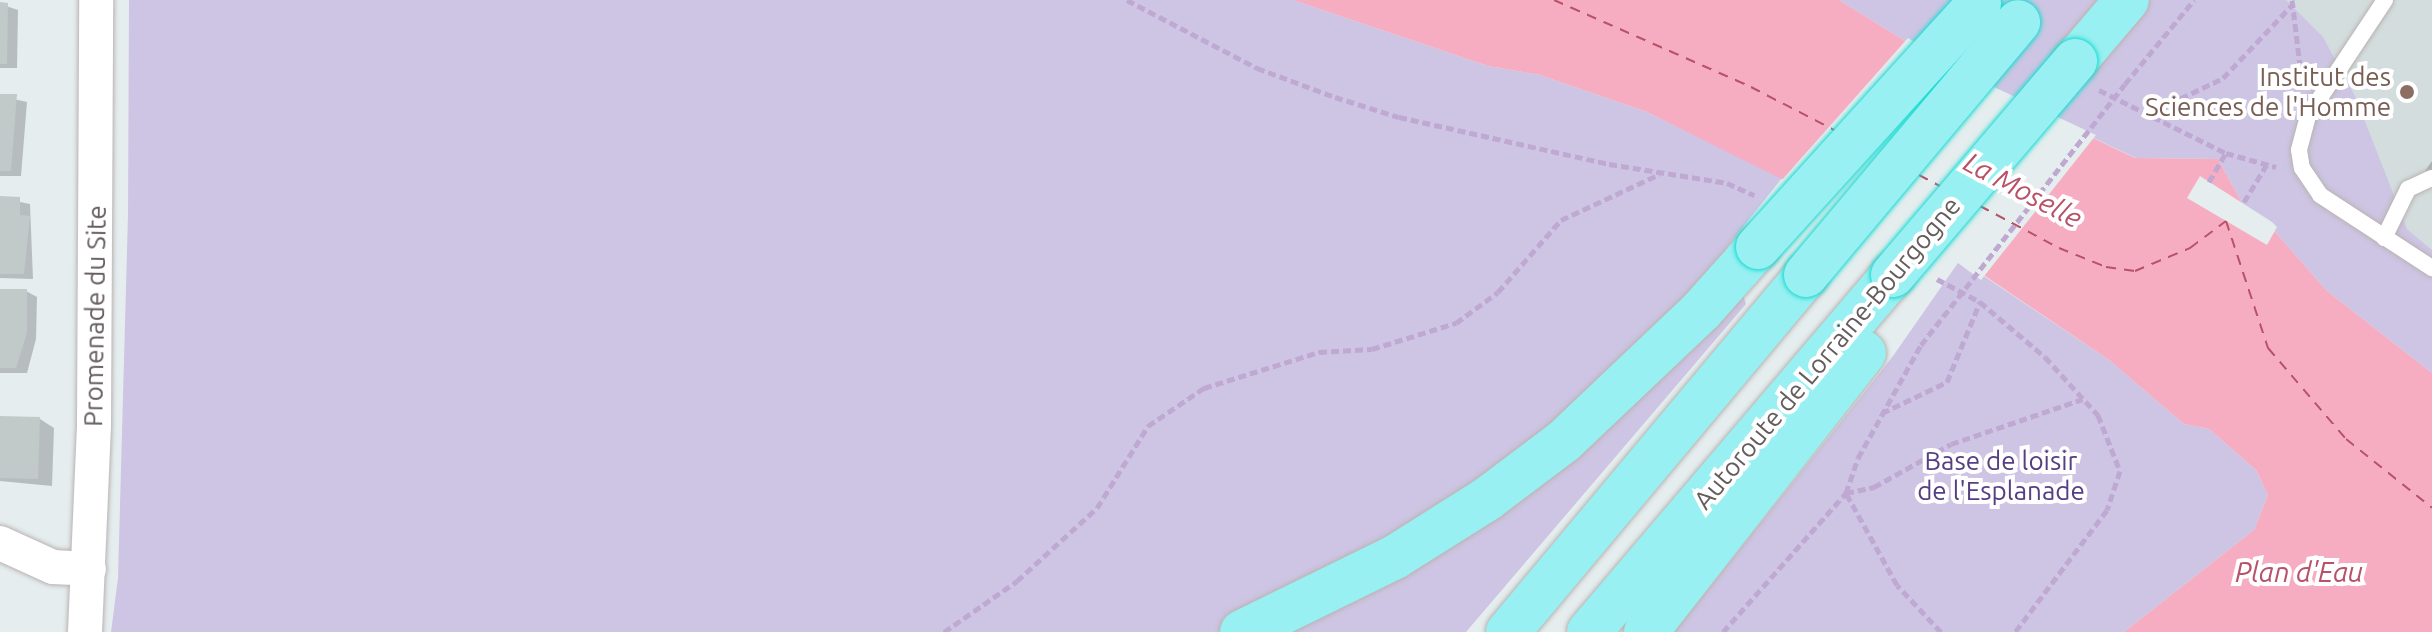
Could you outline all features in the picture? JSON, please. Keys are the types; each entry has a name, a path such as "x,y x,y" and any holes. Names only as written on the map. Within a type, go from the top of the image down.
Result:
{"highway":[{"name":"Autoroute de Lorraine-Bourgogne","path":"1589,632 1909,274 2075,61 2127,0"},
{"path":"1242,632 1395,557 1498,491 1576,430 1701,311 1758,247 2004,6"},
{"path":"1508,632 1806,275 2004,6"},
{"path":"1646,632 1886,324 1909,274"}],"street":[{"name":"Promenade du Site","path":"85,632 89,569 96,0"},
{"path":"0,543 53,567 89,569"}],"lane":[{"path":"2385,0 2318,100 2301,136 2302,168 2320,195 2432,268"},
{"path":"2384,238 2408,189 2432,178"}],"path":[{"path":"1127,0 1257,68 1399,117 1661,174 1727,183 1759,197"},
{"path":"1723,632 1846,493 1882,413 1921,345 2194,0"},
{"path":"2293,2 2300,80 2318,100"},
{"path":"2293,2 2223,78 2147,115 2226,153 2267,164 2302,168"},
{"path":"2209,182 2226,153"},
{"path":"2244,202 2267,164"},
{"path":"944,632 1017,581 1097,508 1148,426 1204,388 1319,352 1372,349 1456,323 1498,292 1561,220 1661,174"},
{"path":"1909,274 1980,302 2045,357 2083,399 2112,441 2120,471 2107,510 2015,632"},
{"path":"1882,413 1947,382 1980,302"},
{"path":"1846,493 1874,487 1951,444 2083,399"},
{"path":"1846,493 1897,585 1941,632"}],"shaded area":[{"path":"2039,0 2432,0 2432,278"}],"green space":[{"path":"129,0 1293,0 1488,66 1540,75 1647,112 1782,178 1727,247 1746,304 1466,632 111,632 118,578 128,215"},
{"path":"1839,0 2286,0 2323,37 2356,98 2407,229 2432,250 2432,373 2327,291 2269,225 2242,203 2218,159 2136,158 1960,75"},
{"name":"Base de loisir de l'Esplanade","path":"1960,260 2109,360 2184,424 2209,429 2256,470 2268,495 2254,530 2124,632 1674,632 1893,356"}],"water":[{"path":"1293,0 1839,0 1960,75 2135,158 2218,159 2242,203 2269,225 2327,291 2432,373 2432,632 2124,632 2254,530 2268,495 2256,470 2209,429 2184,424 2109,360 1960,259 1872,224 1647,112 1540,75 1488,66"}],"pier":[{"path":"1908,38 1962,72 2096,135 1981,280 1958,263 1870,227 1781,181"},
{"path":"2200,176 2277,227 2267,245 2187,198"}],"building":[{"path":"0,2 8,3 7,64 0,64"},
{"path":"0,94 17,94 11,171 0,171"},
{"path":"0,196 20,197 20,215 30,216 24,274 0,274"},
{"path":"0,289 27,289 27,333 16,368 0,368"},
{"path":"0,416 40,417 38,479 0,478"}],"ferry route":[{"path":"1554,0 1751,87 1836,131"},
{"path":"1919,175 1942,187"},
{"path":"1980,206 2059,248 2106,267 2135,271 2190,248 2226,221 2268,348 2346,439 2432,508"}],"place":[{"name":"Institut des Sciences de l'Homme","path":"2407,92"}],"water label":[{"name":"La Moselle","path":"2023,190"},
{"name":"Plan d'Eau","path":"2299,572"}]}
